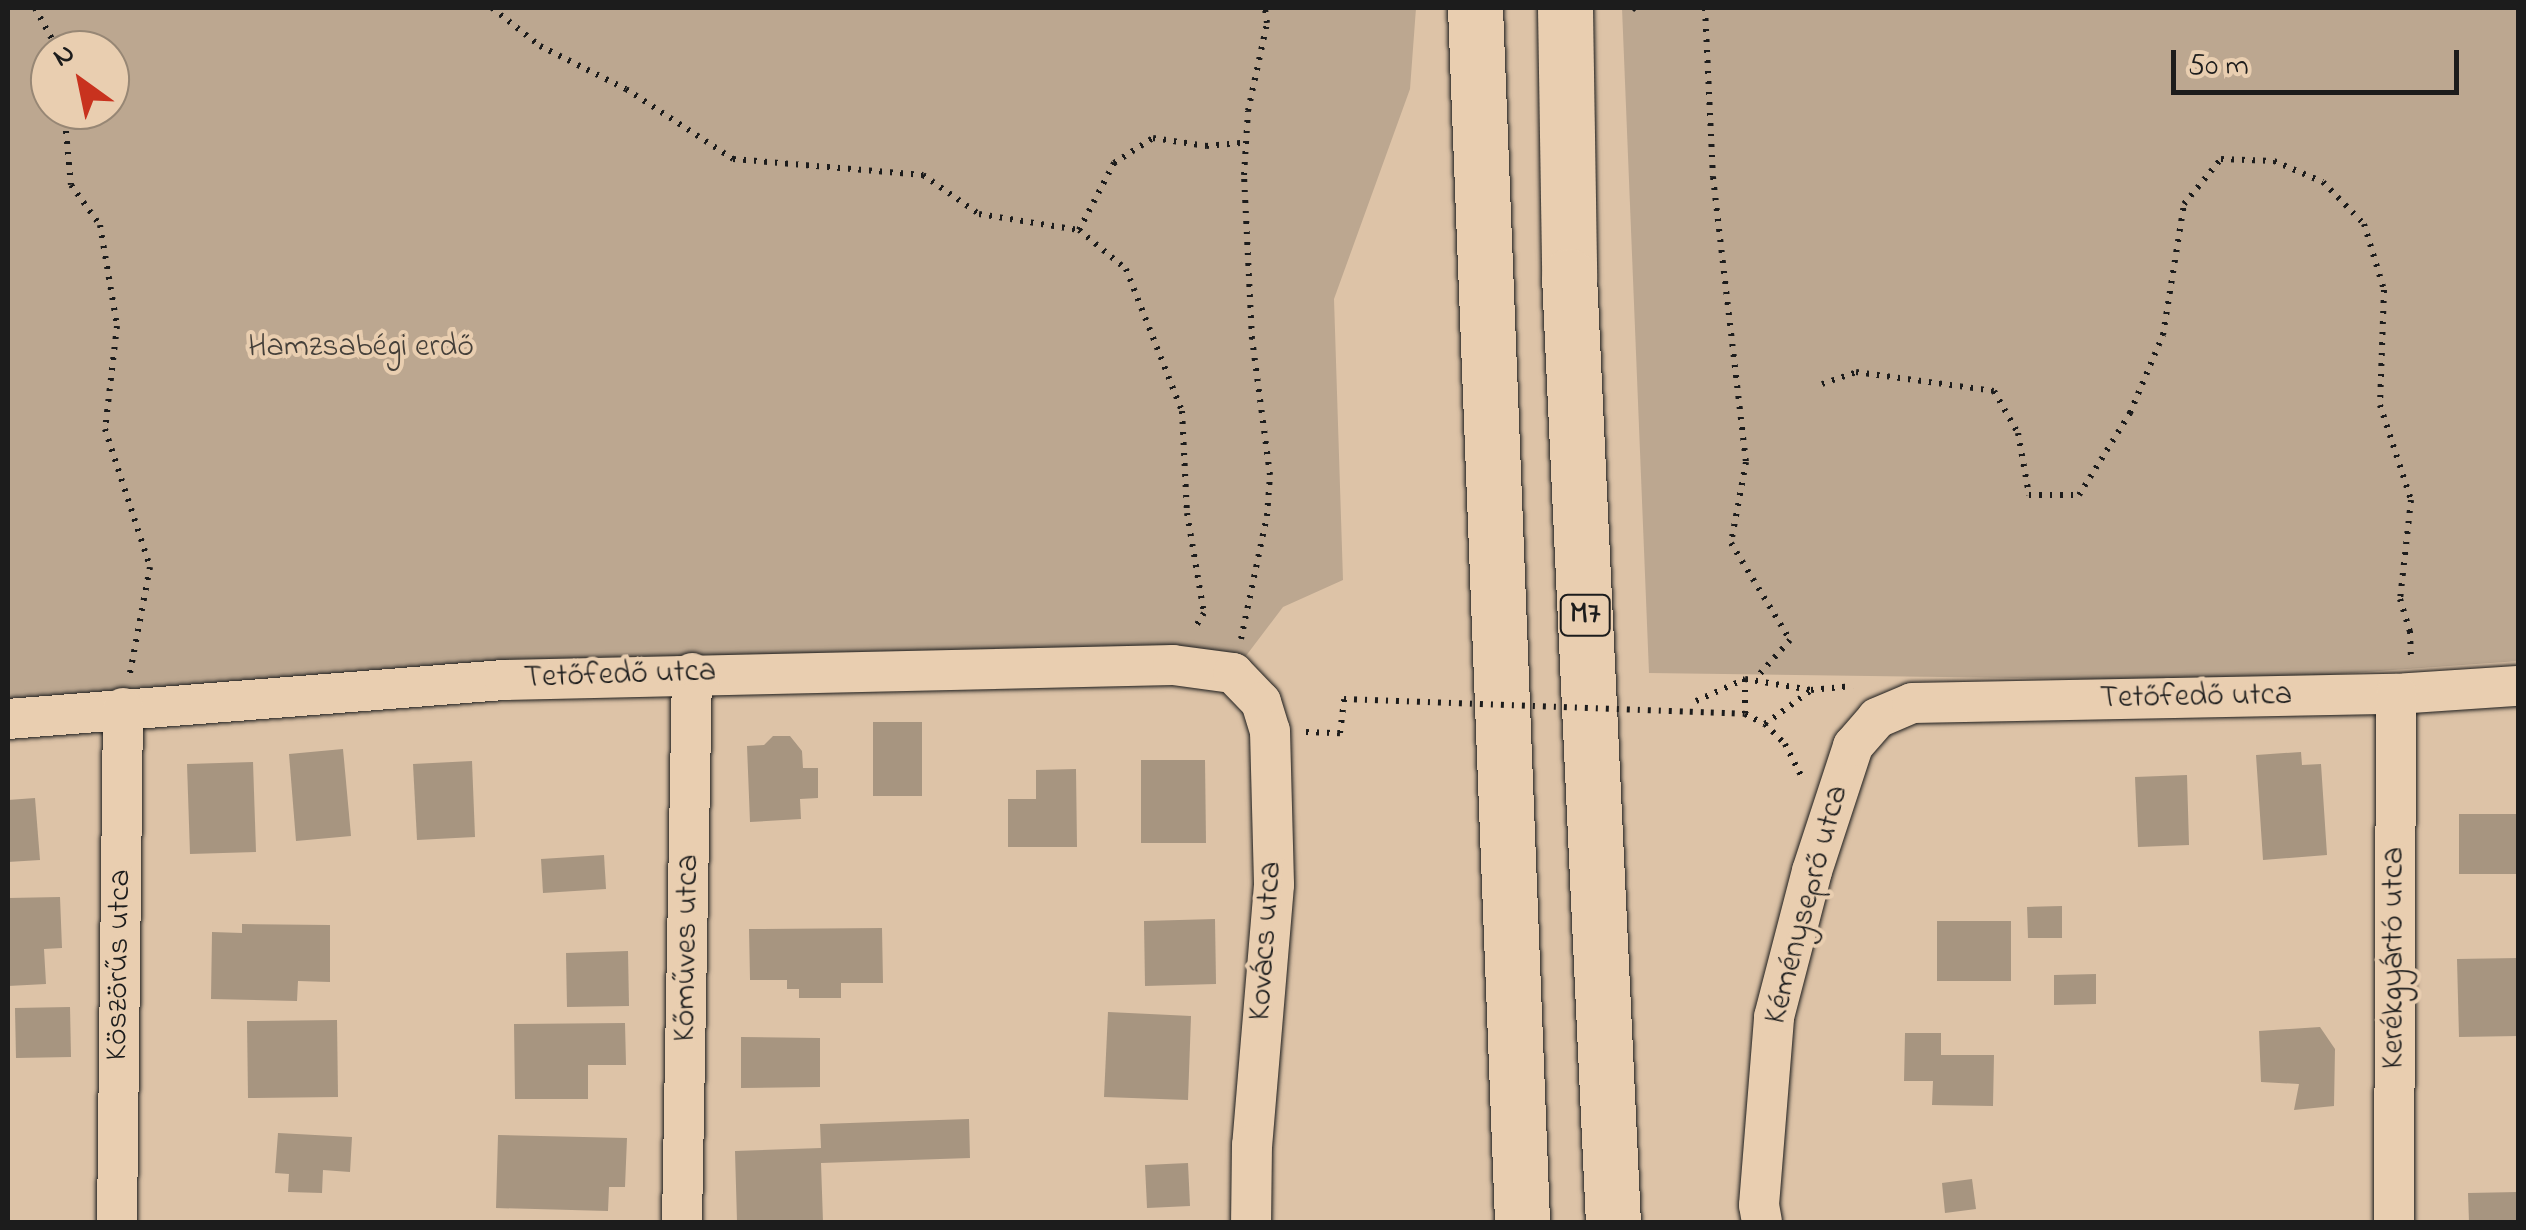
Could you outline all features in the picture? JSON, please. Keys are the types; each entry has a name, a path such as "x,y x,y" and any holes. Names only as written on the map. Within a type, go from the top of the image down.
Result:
{"highway":[{"path":"1475,8 1522,1222"},
{"name":"M7","path":"1565,8 1569,276 1613,1222"}],"street":[{"name":"Tetőfedő utca","path":"8,719 505,680 1174,664 1234,673"},
{"name":"Kovács utca","path":"1234,673 1261,702 1270,731 1274,885 1252,1145 1251,1222"},
{"name":"Kőműves utca","path":"682,1222 692,674"},
{"name":"Tetőfedő utca","path":"1877,718 1912,703 2404,693 2518,686"},
{"name":"Kerékgyártó utca","path":"2394,1222 2404,693"},
{"name":"Köszörűs utca","path":"116,1222 123,708"},
{"name":"Kéményseprő utca","path":"1762,1222 1759,1205 1774,1017 1812,871 1853,746 1877,718"}],"path":[{"path":"492,8 540,46 626,89 733,159 923,175 979,214 1079,230 1126,269 1182,410 1186,513 1204,613 1174,664"},
{"path":"1234,673 1264,535 1270,475 1245,256 1244,143 1267,23 1264,8"},
{"path":"1704,8 1712,177 1746,462 1731,543 1790,640 1756,678"},
{"path":"66,130 71,185 100,225 117,326 106,429 150,566 123,708"},
{"path":"1079,230 1114,163 1153,138 1206,146 1244,143"},
{"path":"1822,384 1856,372 1994,391 2018,433 2029,495 2079,495 2130,413 2163,335 2184,204 2220,160 2274,161 2322,182 2364,224 2384,290 2380,405 2410,500 2400,599 2410,631 2404,693"},
{"path":"1696,700 1756,678 1810,690 1855,686 1877,718"},
{"path":"1745,679 1745,714"},
{"path":"1766,724 1810,690"},
{"path":"1270,731 1340,733 1344,698 1745,714 1766,724 1785,744 1806,787"}],"green space":[{"name":"Hamzsabégi erdő","path":"8,8 1416,8 1410,89 1334,299 1343,580 1283,607 1233,673 1204,666 8,719"},
{"path":"1622,8 2518,8 2518,661 2243,681 1649,673"}],"building":[{"path":"873,722 922,722 922,796 873,796"},
{"path":"773,736 790,736 802,751 803,768 818,768 818,798 800,799 801,819 750,822 747,746 764,745"},
{"path":"343,749 351,836 296,841 289,754"},
{"path":"2301,752 2302,765 2321,764 2327,855 2263,860 2256,755"},
{"path":"1141,760 1205,760 1206,843 1141,843"},
{"path":"472,761 475,837 417,840 413,764"},
{"path":"253,762 256,852 190,854 187,764"},
{"path":"1076,769 1077,847 1008,847 1008,799 1036,799 1036,770"},
{"path":"2187,775 2189,845 2138,847 2135,777"},
{"path":"35,798 40,860 8,862 8,800"},
{"path":"2459,814 2518,814 2518,874 2459,874"},
{"path":"604,855 606,889 543,893 541,859"},
{"path":"60,897 62,948 44,949 46,984 8,986 8,898"},
{"path":"2062,906 2062,938 2028,938 2027,907"},
{"path":"1215,919 1216,984 1145,986 1144,921"},
{"path":"1937,921 2011,921 2011,981 1937,981"},
{"path":"242,924 330,925 330,982 298,981 297,1001 211,999 212,932 242,933"},
{"path":"882,928 883,983 841,983 841,998 799,998 799,989 787,989 787,980 750,980 749,929"},
{"path":"628,951 629,1006 567,1007 566,953"},
{"path":"2518,958 2518,1036 2459,1037 2457,959"},
{"path":"2096,974 2096,1004 2054,1005 2054,975"},
{"path":"70,1007 71,1057 16,1058 15,1008"},
{"path":"1108,1012 1191,1016 1188,1100 1104,1097"},
{"path":"337,1020 338,1097 248,1098 247,1021"},
{"path":"625,1023 626,1065 588,1065 588,1099 515,1099 514,1024"},
{"path":"2320,1027 2335,1049 2334,1106 2294,1110 2299,1084 2261,1082 2259,1031"},
{"path":"1905,1033 1941,1033 1941,1055 1994,1055 1993,1106 1932,1105 1933,1081 1904,1081"},
{"path":"741,1037 820,1038 820,1087 741,1088"},
{"path":"969,1119 970,1158 821,1163 823,1222 737,1222 735,1151 821,1148 820,1124"},
{"path":"278,1133 352,1137 350,1172 323,1170 322,1193 288,1192 289,1174 275,1173"},
{"path":"498,1135 627,1138 625,1187 609,1187 608,1211 496,1208"},
{"path":"1188,1163 1190,1206 1147,1208 1145,1165"},
{"path":"1972,1179 1976,1209 1945,1213 1942,1183"},
{"path":"2518,1192 2518,1222 2469,1222 2468,1193"}]}
